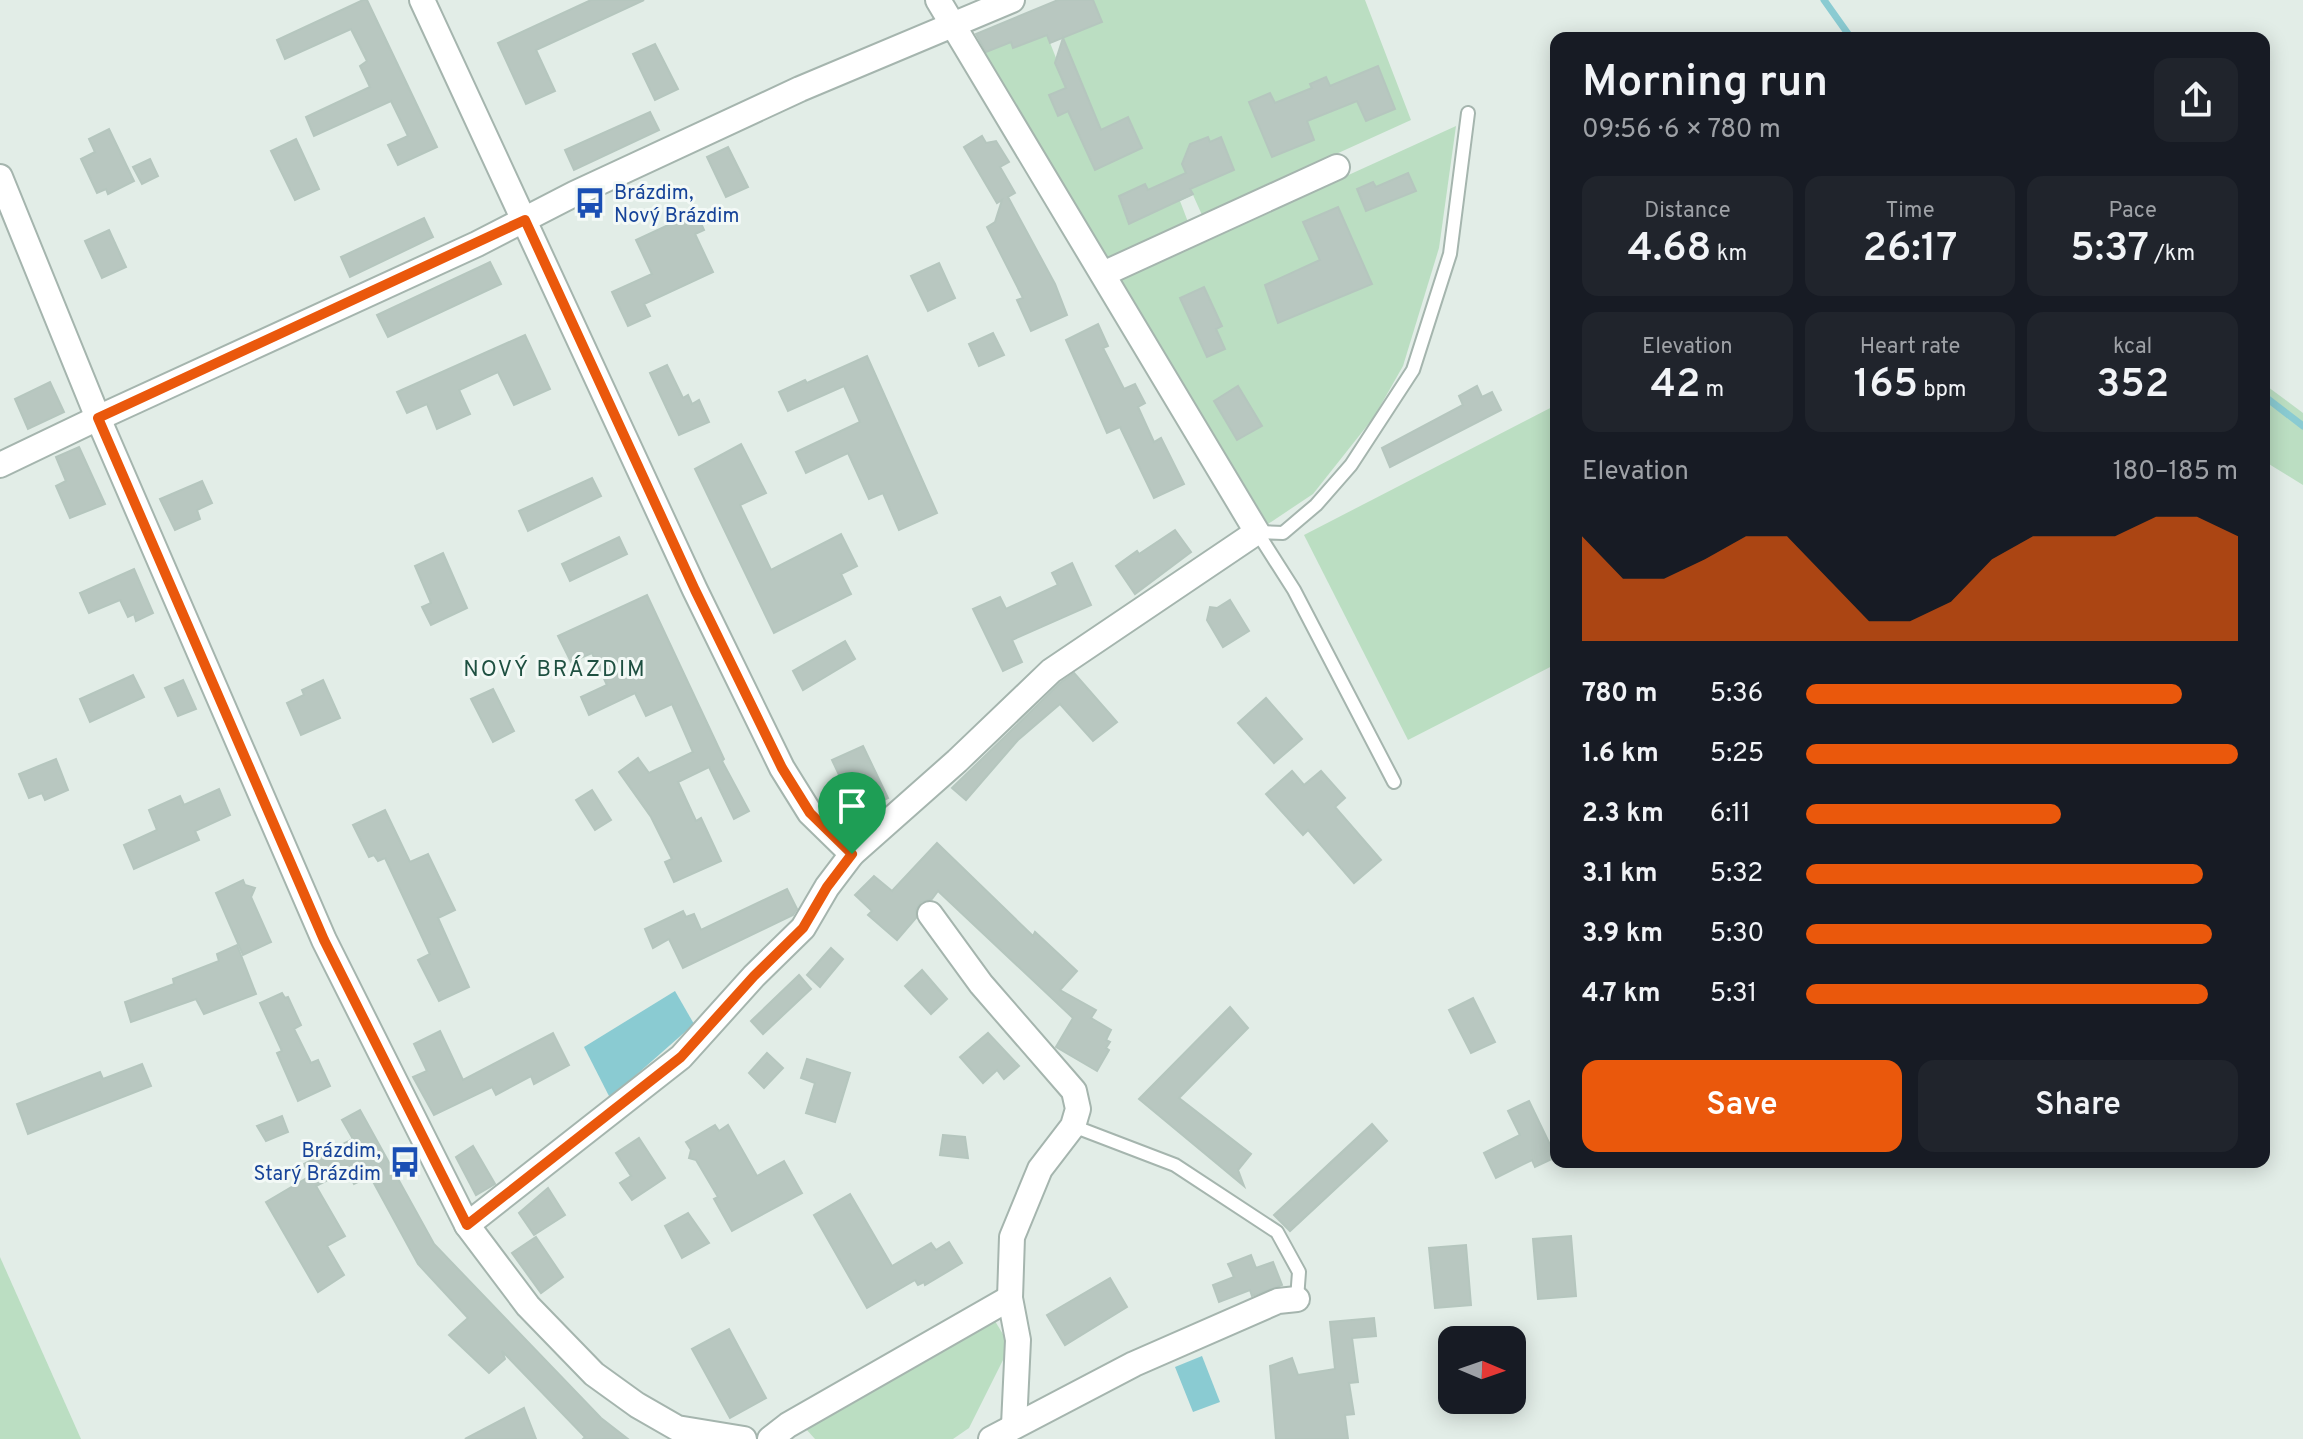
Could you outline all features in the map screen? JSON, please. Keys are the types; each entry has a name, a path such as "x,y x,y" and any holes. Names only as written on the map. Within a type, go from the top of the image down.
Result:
{"street":[{"path":"422,0 695,590 782,768 810,813 852,854"},
{"path":"467,1225 681,1057 754,976 803,928 827,887 852,854 957,761 1051,671 1257,532 938,0"},
{"path":"0,465 800,89 1012,0"},
{"path":"1103,274 1337,167"},
{"path":"0,177 98,418 324,940 467,1225 528,1306 594,1374 637,1405 677,1428 744,1439"},
{"path":"930,914 981,984 1074,1091 1078,1109 1073,1126 1040,1169 1012,1237 1010,1298 1018,1340 1014,1425"},
{"path":"770,1439 788,1425 1010,1298"},
{"path":"991,1439 1134,1364 1278,1301 1297,1299"}],"lane":[{"path":"1257,532 1283,533 1316,505 1351,465 1413,370 1450,254 1468,113"},
{"path":"1257,532 1294,590 1394,782"},
{"path":"1073,1126 1175,1165 1277,1232 1299,1272 1297,1299"}],"green space":[{"path":"1093,0 1365,0 1411,120 1202,215 1193,195 1180,201 1188,222 1107,260 984,53 1011,42 1014,48 1047,35 1055,63 1069,87 1049,95 1058,115 1089,102 1063,38 1102,22"},
{"path":"1456,126 1439,248 1403,366 1374,417 1313,494 1268,524 1120,279"},
{"path":"2270,388 2303,413 2303,485 2270,465"},
{"path":"1550,408 1550,667 1408,740 1304,535"},
{"path":"0,1257 81,1439 0,1439"},
{"path":"995,1321 1010,1346 969,1428 953,1439 815,1439 806,1429"}],"water":[{"path":"675,991 694,1024 610,1098 584,1047"},
{"path":"1202,1356 1220,1402 1193,1412 1175,1367"}],"building":[{"path":"367,0 437,147 398,165 388,145 408,136 391,101 314,136 306,117 370,87 360,66 367,61 351,29 285,59 277,40"},
{"path":"591,0 644,0 536,50 555,91 526,104 498,43"},
{"path":"1058,0 1093,0 1102,22 1050,43 1047,35 1013,48 1011,42 986,52 976,34"},
{"path":"1063,38 1101,130 1128,117 1142,148 1095,170 1068,111 1058,116 1049,95 1066,88 1055,63"},
{"path":"655,44 678,89 655,100 633,54"},
{"path":"1378,66 1395,109 1366,121 1357,101 1307,121 1314,140 1272,157 1249,102 1270,93 1275,103 1312,88 1310,84 1326,77 1330,86"},
{"path":"650,112 659,130 574,170 565,150"},
{"path":"109,129 134,181 108,194 106,189 97,193 81,159 95,152 89,139"},
{"path":"982,136 986,143 996,141 1009,162 1000,167 1015,193 1008,197 1055,284 1067,315 1031,331 1017,300 1023,298 987,227 995,222 1002,200 997,203 964,147"},
{"path":"1208,137 1210,142 1221,137 1234,170 1190,189 1193,194 1129,224 1119,196 1145,184 1148,190 1186,173 1182,164 1190,144"},
{"path":"296,139 319,189 295,200 271,151"},
{"path":"728,147 748,187 726,197 707,157"},
{"path":"150,159 158,176 142,184 133,167"},
{"path":"1408,173 1416,191 1366,211 1357,189 1373,182 1376,187"},
{"path":"1338,207 1372,284 1278,323 1265,285 1320,260 1303,222"},
{"path":"696,212 704,230 695,234 713,272 644,304 650,316 628,326 612,292 652,274 636,240"},
{"path":"424,218 433,237 350,277 341,257"},
{"path":"109,230 126,267 102,278 85,241"},
{"path":"490,262 501,284 388,337 377,315"},
{"path":"939,263 955,298 928,311 911,276"},
{"path":"1204,287 1222,326 1216,329 1225,349 1207,357 1180,298"},
{"path":"1098,324 1108,346 1103,348 1124,389 1135,384 1145,403 1138,407 1154,442 1161,438 1184,484 1154,498 1120,427 1107,433 1066,340"},
{"path":"993,333 1004,355 979,366 969,344"},
{"path":"525,335 550,389 514,405 498,372 459,390 470,414 437,429 427,404 407,413 397,392"},
{"path":"867,356 937,513 899,530 883,493 869,499 848,453 806,473 796,452 860,422 844,386 788,411 779,392"},
{"path":"667,365 683,398 688,395 692,404 699,400 709,422 679,435 650,373"},
{"path":"50,382 64,412 28,429 15,399"},
{"path":"1238,386 1262,426 1237,440 1214,401"},
{"path":"1477,386 1482,397 1492,392 1501,410 1390,467 1382,448 1463,405 1459,396"},
{"path":"741,444 766,493 740,505 771,570 841,534 857,566 841,574 851,594 774,633 695,469"},
{"path":"79,447 105,504 70,518 56,486 66,481 56,457"},
{"path":"592,478 601,496 528,531 519,511"},
{"path":"202,481 212,503 197,510 200,519 175,530 160,499"},
{"path":"1175,530 1191,552 1135,594 1116,566"},
{"path":"619,537 627,554 570,581 562,564"},
{"path":"443,553 467,608 431,625 422,607 431,603 415,566"},
{"path":"1072,563 1091,605 1012,640 1022,662 1003,671 973,609 1000,597 1006,609 1058,585 1052,573"},
{"path":"134,569 153,613 136,621 134,614 128,617 120,600 89,613 80,593"},
{"path":"647,595 724,759 722,761 749,811 734,819 709,767 678,782 696,821 701,818 721,861 674,882 665,862 672,859 651,817 619,772 638,758 649,773 693,752 672,704 646,716 635,693 589,715 581,697 607,685 592,653 571,662 558,636"},
{"path":"1230,600 1249,631 1223,647 1207,620 1210,607 1217,608"},
{"path":"845,641 855,659 803,690 793,671"},
{"path":"1074,673 1117,722 1093,741 1060,704 1018,740 966,800 952,788 1060,683"},
{"path":"133,675 144,697 90,722 80,699"},
{"path":"183,680 196,709 178,716 165,688"},
{"path":"323,680 340,718 301,735 287,703 304,695 302,690"},
{"path":"493,689 514,731 493,742 471,699"},
{"path":"1266,698 1302,739 1274,763 1238,723"},
{"path":"863,746 888,798 857,813 832,760"},
{"path":"56,759 68,790 45,800 42,793 29,798 19,774"},
{"path":"1292,771 1304,785 1321,771 1345,798 1335,807 1381,860 1354,883 1308,830 1303,835 1266,794"},
{"path":"219,789 230,815 195,831 199,840 134,869 124,845 157,830 149,810 180,796 184,805"},
{"path":"592,790 611,820 595,830 576,800"},
{"path":"385,810 410,862 428,854 455,910 438,918 469,987 439,1001 418,960 430,954 385,858 378,861 374,855 369,857 353,825"},
{"path":"937,843 1033,936 1035,932 1077,971 1060,990 1096,1010 1091,1018 1111,1030 1106,1040 1110,1042 1106,1048 1109,1050 1097,1071 1056,1047 1073,1018 938,891 932,899 921,902 916,909 916,918 897,940 868,915 872,911 855,895 874,876 892,891"},
{"path":"243,880 245,885 255,888 251,897 271,942 243,955 216,893"},
{"path":"787,889 797,909 793,915 683,968 669,939 653,948 645,929 683,911 686,917 694,914 701,930"},
{"path":"237,945 256,994 204,1014 196,999 131,1022 125,1002 174,984 173,979 219,961 217,954"},
{"path":"831,948 843,959 820,987 807,975"},
{"path":"922,970 947,999 931,1014 905,986"},
{"path":"799,975 811,989 763,1034 751,1021"},
{"path":"282,993 285,998 288,997 301,1025 294,1029 311,1063 318,1060 330,1086 298,1101 277,1053 282,1051 260,1003"},
{"path":"1473,998 1495,1042 1471,1053 1449,1010"},
{"path":"1230,1007 1248,1028 1179,1098 1251,1154 1238,1170 1244,1186 1139,1099"},
{"path":"440,1031 463,1080 553,1033 569,1065 534,1084 531,1076 496,1095 492,1087 434,1115 413,1077 427,1071 414,1044"},
{"path":"988,1033 1019,1066 1004,1079 997,1070 983,1083 960,1057"},
{"path":"767,1053 783,1068 764,1088 749,1073"},
{"path":"807,1059 850,1073 835,1122 806,1113 815,1083 801,1078"},
{"path":"142,1064 151,1086 28,1134 17,1104 100,1072 103,1079"},
{"path":"1529,1101 1550,1145 1550,1160 1535,1167 1532,1160 1496,1178 1484,1153 1520,1135 1508,1111"},
{"path":"360,1110 434,1244 601,1418 628,1439 583,1439 585,1437 502,1351 505,1359 489,1373 449,1335 468,1318 418,1264 370,1176 354,1184 347,1170 316,1186 345,1236 327,1246 344,1275 318,1292 266,1202 310,1176 304,1164 353,1139 342,1120"},
{"path":"282,1116 288,1132 266,1141 257,1126"},
{"path":"1372,1124 1387,1141 1290,1231 1274,1215"},
{"path":"715,1125 719,1131 728,1125 757,1176 784,1161 802,1193 732,1231 714,1199 718,1197 696,1160 689,1158 691,1150 686,1142"},
{"path":"943,1135 965,1137 968,1158 940,1155"},
{"path":"639,1138 665,1178 632,1200 620,1183 631,1176 616,1153"},
{"path":"473,1146 495,1184 476,1195 456,1157"},
{"path":"548,1188 565,1215 534,1235 519,1213"},
{"path":"850,1194 892,1266 931,1243 936,1250 949,1242 962,1263 925,1285 924,1282 918,1285 915,1280 867,1308 814,1215"},
{"path":"688,1213 709,1243 682,1258 665,1226"},
{"path":"1571,1236 1576,1296 1538,1299 1533,1239"},
{"path":"536,1237 563,1277 541,1293 512,1253"},
{"path":"1466,1245 1471,1305 1435,1308 1429,1248"},
{"path":"1251,1255 1256,1268 1273,1262 1282,1285 1252,1296 1250,1290 1219,1302 1213,1285 1234,1277 1228,1264"},
{"path":"1110,1278 1127,1307 1065,1345 1047,1315"},
{"path":"1374,1318 1376,1336 1352,1338 1358,1382 1349,1383 1354,1414 1345,1415 1348,1439 1276,1439 1270,1366 1292,1358 1298,1375 1335,1369 1330,1322"},
{"path":"729,1329 766,1398 730,1418 692,1349"},
{"path":"524,1408 536,1439 465,1439"}],"waterway":[{"path":"1824,0 1847,32"},
{"path":"2270,401 2303,426"}],"place":[{"name":"Brázdim, Nový Brázdim","path":"590,203"},
{"name":"Brázdim, Starý Brázdim","path":"405,1162"}],"district":[{"name":"NOVÝ BRÁZDIM","path":"555,668"}],"route":[{"path":"525,220 695,590 782,768 810,813 852,854 827,887 803,928 754,976 681,1057 467,1225 324,940 98,418 525,220"}]}
